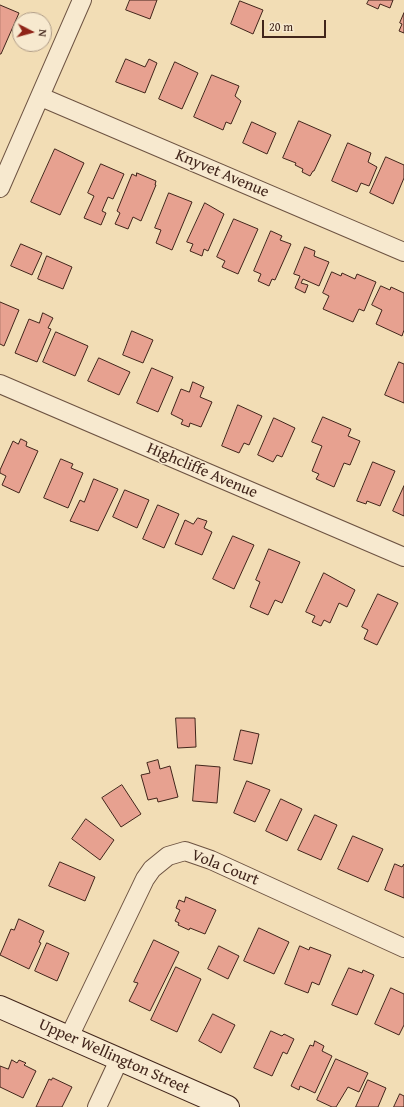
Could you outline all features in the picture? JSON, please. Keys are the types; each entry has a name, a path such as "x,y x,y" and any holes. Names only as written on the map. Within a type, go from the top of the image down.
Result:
{"main road":[{"name":"Upper Wellington Street","path":"0,1007 228,1107"}],"street":[{"path":"0,188 82,0"},
{"name":"Knyvet Avenue","path":"41,97 404,252"},
{"name":"Highcliffe Avenue","path":"0,384 404,557"},
{"name":"Vola Court","path":"69,1037 145,878 152,869 168,856 185,852 211,860 404,948"},
{"path":"97,1107 120,1060"}],"building":[{"path":"130,0 157,0 150,19 126,10"},
{"path":"369,0 393,0 390,8 380,4 378,9 367,4"},
{"path":"240,1 263,10 253,34 231,24"},
{"path":"0,5 17,12 12,12 12,29 0,54"},
{"path":"404,13 404,33 399,31"},
{"path":"126,59 145,67 149,59 157,63 145,93 116,82"},
{"path":"175,62 198,73 182,109 159,99"},
{"path":"212,75 239,86 235,96 241,101 231,124 226,122 223,130 194,117"},
{"path":"299,121 331,135 314,171 310,176 302,172 303,169 295,165 296,163 283,158"},
{"path":"252,122 276,133 267,154 243,143"},
{"path":"348,143 371,153 368,162 377,167 369,186 361,183 357,192 332,181"},
{"path":"55,149 84,163 60,215 31,202"},
{"path":"386,157 404,165 404,178 393,204 370,193"},
{"path":"101,164 124,174 113,199 108,197 102,211 106,213 101,225 84,218 94,196 88,193"},
{"path":"137,173 156,181 156,185 141,221 133,217 128,229 115,224 120,213 117,211 132,174 136,176"},
{"path":"169,193 192,202 172,250 156,243 161,230 155,228"},
{"path":"205,203 224,214 208,251 204,249 202,256 190,251 193,244 187,242"},
{"path":"234,219 258,229 238,274 222,267 225,261 217,257"},
{"path":"271,231 282,236 280,240 291,244 275,280 272,279 269,286 258,281 261,274 254,271"},
{"path":"21,244 42,253 32,275 11,266"},
{"path":"305,247 315,251 314,256 329,262 319,286 303,279 301,283 308,285 305,293 295,288 300,276 294,274"},
{"path":"47,256 72,267 63,289 38,279"},
{"path":"332,272 341,276 342,273 355,279 357,274 376,282 364,311 359,309 353,322 323,309 329,296 323,293"},
{"path":"381,286 390,290 391,287 404,293 404,330 402,336 376,324 382,310 372,305"},
{"path":"0,302 19,310 4,346 0,344"},
{"path":"43,313 53,318 48,328 51,329 37,362 15,353 29,319 39,323"},
{"path":"132,331 153,340 143,363 123,355"},
{"path":"56,332 88,346 75,376 43,362"},
{"path":"99,358 130,372 119,395 88,381"},
{"path":"399,362 404,364 404,403 385,395"},
{"path":"152,368 173,377 158,412 137,403"},
{"path":"193,382 204,387 200,397 212,402 201,427 190,423 189,427 181,424 183,420 171,414 181,389 189,392"},
{"path":"238,405 262,416 249,445 244,443 239,453 222,446"},
{"path":"323,417 351,429 348,436 360,441 350,465 344,463 334,487 316,479 319,474 312,471 322,446 312,442"},
{"path":"274,418 295,428 282,457 277,455 273,462 258,455"},
{"path":"21,439 27,442 26,446 38,451 19,493 2,485 6,476 0,473 0,470 13,441 18,444"},
{"path":"61,459 73,464 71,468 83,473 68,508 44,498"},
{"path":"373,462 395,471 380,506 367,501 366,504 357,501"},
{"path":"94,479 118,489 98,531 70,521 80,500 84,502"},
{"path":"404,486 404,516 393,511"},
{"path":"125,490 149,500 137,528 113,517"},
{"path":"158,505 179,514 164,548 143,539"},
{"path":"198,518 207,521 204,528 212,532 202,555 175,544 185,520 193,524"},
{"path":"233,536 254,545 234,589 213,579"},
{"path":"269,549 300,562 282,603 275,600 268,615 250,607 260,582 256,580"},
{"path":"324,573 355,590 347,607 339,603 330,623 324,620 321,626 312,622 315,616 306,612"},
{"path":"378,594 398,603 377,645 364,639 368,630 362,627"},
{"path":"176,718 195,718 196,747 178,748"},
{"path":"241,730 259,734 252,764 234,760"},
{"path":"158,760 160,769 170,766 178,797 158,802 157,798 148,800 141,775 150,773 147,763"},
{"path":"196,765 220,767 217,803 193,801"},
{"path":"247,781 270,790 255,822 234,813"},
{"path":"122,785 141,814 121,827 102,798"},
{"path":"281,799 302,809 287,841 266,831"},
{"path":"315,815 337,825 321,860 298,850"},
{"path":"86,819 114,840 100,860 72,839"},
{"path":"353,836 383,849 368,882 338,869"},
{"path":"60,862 95,877 85,901 49,886"},
{"path":"395,864 402,867 404,864 404,898 385,890"},
{"path":"186,897 216,910 205,934 190,928 189,930 178,925 179,923 175,921 180,910 176,908 179,900 184,902"},
{"path":"19,919 44,931 39,942 41,943 29,969 0,955 11,929 14,930"},
{"path":"259,928 289,942 274,974 244,961"},
{"path":"154,940 179,952 150,1011 129,1001 138,983 134,982"},
{"path":"47,943 69,953 57,981 35,971"},
{"path":"219,946 239,956 228,979 208,969"},
{"path":"300,946 309,950 310,947 331,955 319,985 312,982 308,993 285,984"},
{"path":"176,967 201,979 177,1032 151,1020"},
{"path":"349,968 362,973 363,970 374,975 357,1015 332,1005"},
{"path":"391,988 404,994 404,1025 399,1035 375,1024"},
{"path":"213,1014 235,1025 221,1053 199,1041"},
{"path":"271,1031 282,1036 284,1034 294,1039 287,1054 283,1052 272,1076 254,1068"},
{"path":"315,1041 324,1046 322,1051 332,1056 315,1093 300,1086 299,1090 291,1086 310,1045 313,1046"},
{"path":"336,1059 368,1073 359,1092 348,1087 336,1107 332,1107 317,1100"},
{"path":"12,1060 17,1063 19,1060 26,1063 24,1065 36,1071 23,1098 0,1087 0,1066 8,1069"},
{"path":"53,1078 72,1087 62,1107 36,1107 49,1079 51,1080"},
{"path":"368,1080 386,1088 378,1107 356,1107"},
{"path":"400,1094 404,1096 404,1107 394,1107"}]}
